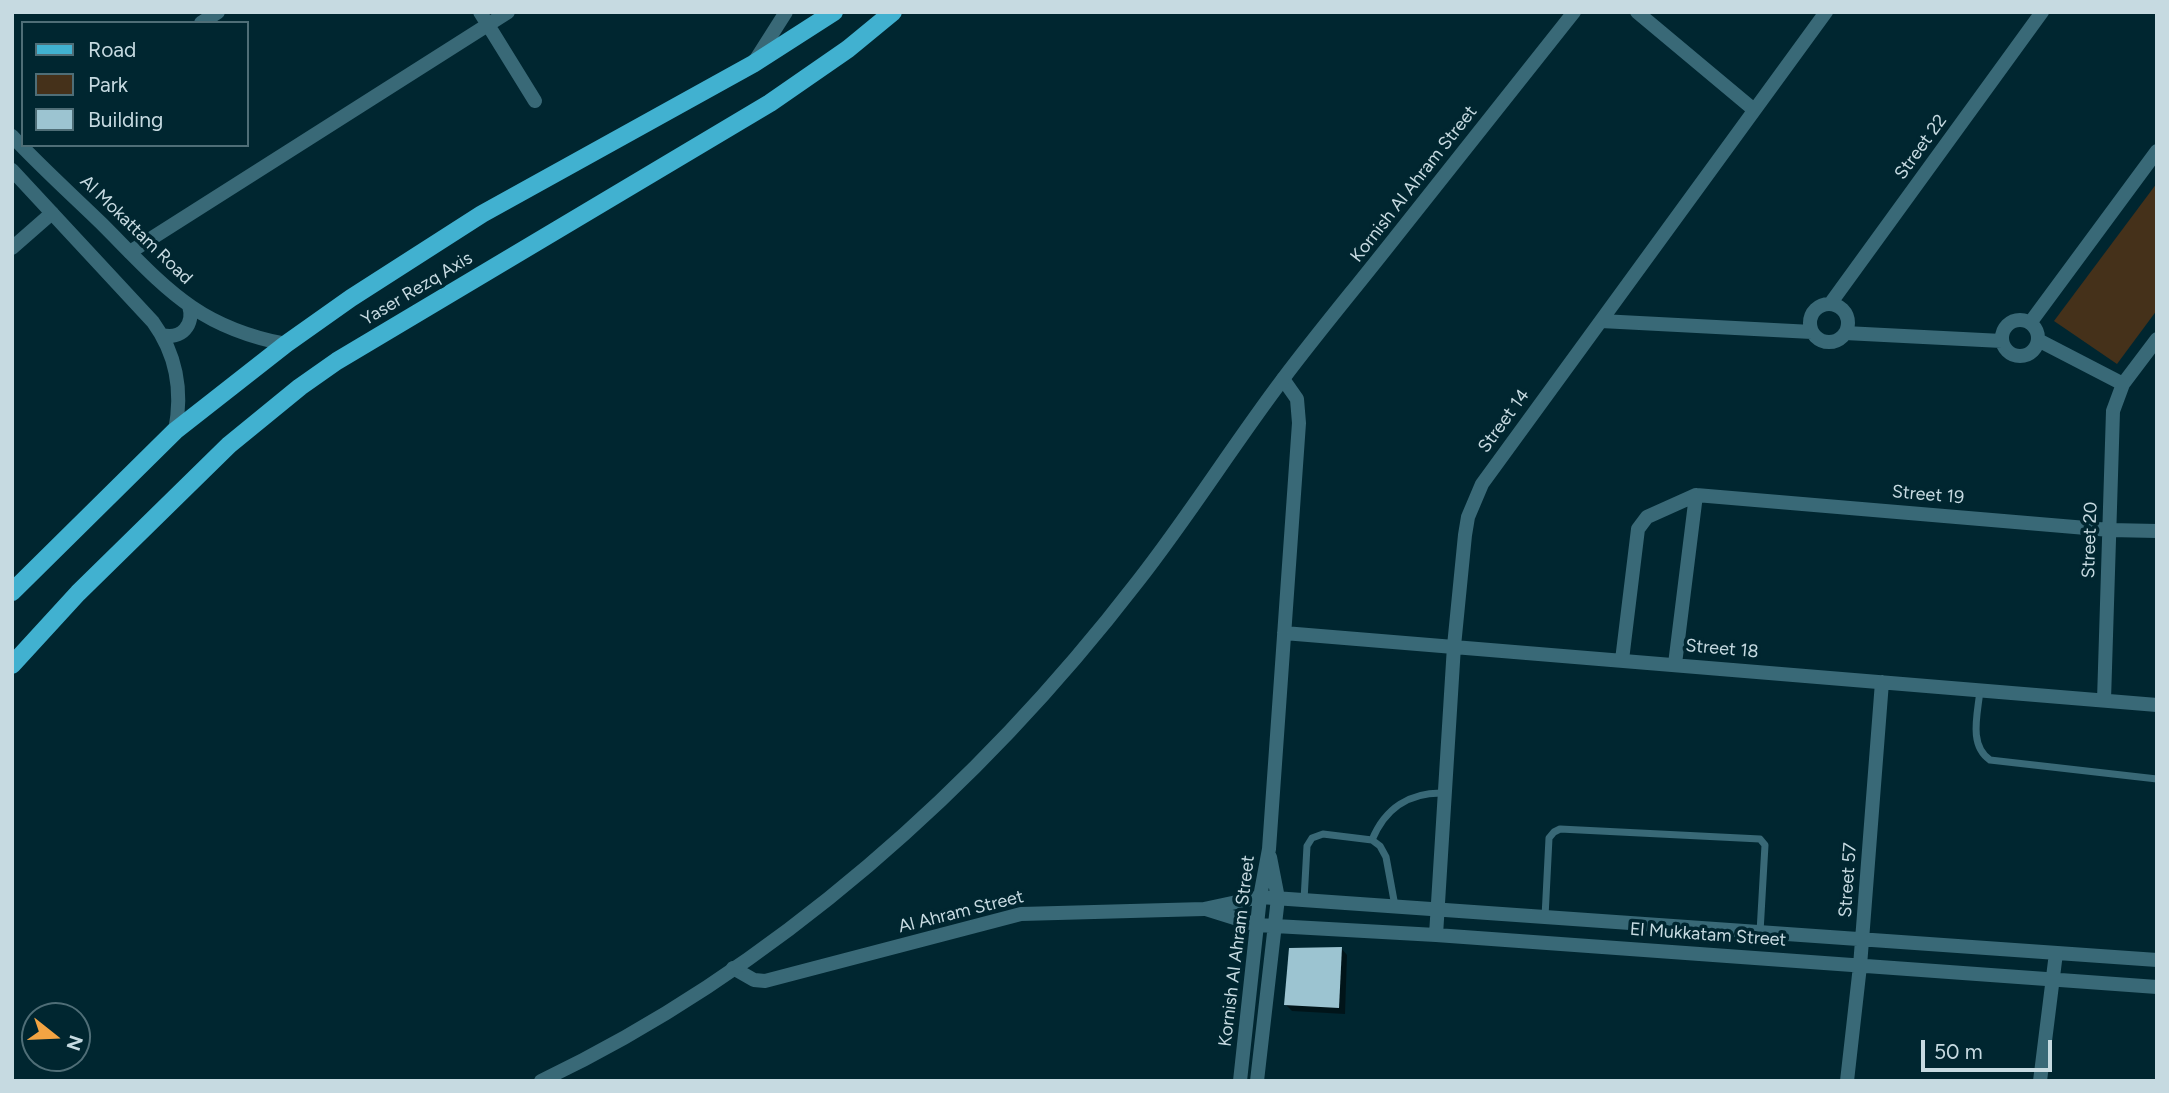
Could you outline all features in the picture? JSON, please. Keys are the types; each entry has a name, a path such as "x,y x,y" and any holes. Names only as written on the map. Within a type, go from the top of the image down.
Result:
{"main road":[{"name":"Yaser Rezq Axis","path":"12,592 175,431 286,344 362,291 482,214 753,64 834,12"},
{"name":"Yaser Rezq Axis","path":"12,665 20,649 229,445 300,387 337,361 770,103 848,49 893,12"}],"street":[{"path":"130,252 484,18 508,12"},
{"path":"753,64 786,12"},
{"name":"Kornish Al Ahram Street","path":"541,1081 648,1025 733,968 848,884 931,808 1017,721 1138,581 1283,379 1574,12"},
{"path":"1637,12 1753,109"},
{"name":"Street 14","path":"1436,935 1454,646 1465,535 1474,500 1482,484 1826,12"},
{"name":"Street 22","path":"1830,304 2042,12"},
{"path":"484,18 535,101"},
{"name":"Al Mokattam Road","path":"28,147 130,252 189,306 240,333 286,344"},
{"path":"2031,323 2157,151"},
{"path":"12,170 162,335 178,379 175,431"},
{"path":"12,248 52,213"},
{"path":"1845,333 1848,322 1844,312 1830,304 1819,307 1812,315 1812,332 1820,340 1831,342 1845,333 2002,341"},
{"path":"162,335 174,336 185,330 191,319 189,306"},
{"path":"2017,320 2031,323 2037,330 2038,340 2032,352 2018,356 2009,353 2002,341 2008,324 2017,320"},
{"path":"1601,321 1812,332"},
{"path":"2038,340 2123,384"},
{"name":"Street 20","path":"2104,700 2113,411 2123,384 2157,340"},
{"path":"1269,849 1300,411 1297,399 1283,379"},
{"path":"1675,664 1696,495"},
{"name":"Street 19","path":"1622,660 1638,529 1647,517 1696,495 2110,530 2157,531"},
{"name":"Street 18","path":"1284,633 2157,705"},
{"name":"Street 57","path":"1847,1081 1863,939 1882,682"},
{"name":"Kornish Al Ahram Street","path":"1240,1081 1260,897 1269,849"},
{"name":"Kornish Al Ahram Street","path":"1257,1081 1278,898 1269,849"},
{"name":"Al Ahram Street","path":"733,968 754,980 777,979 1021,914 1204,909 1260,897"},
{"name":"El Mukkatam Street","path":"1260,897 2157,960"},
{"name":"Al Ahram Street","path":"1204,909 1257,925"},
{"name":"El Mukkatam Street","path":"1257,925 1436,935 2157,987"},
{"path":"2040,1081 2056,953"}],"lane":[{"path":"1980,690 1976,741 1983,755 1990,760 2157,779"},
{"path":"1372,840 1383,820 1400,804 1421,795 1444,793"},
{"path":"1545,917 1549,838 1560,829 1760,839 1765,845 1760,932"},
{"path":"1304,900 1307,846 1312,838 1323,834 1372,840 1380,846 1386,857 1395,906"}],"green space":[{"path":"2157,183 2157,310 2117,364 2054,321"}],"building":[{"path":"1342,947 1339,1008 1284,1005 1289,948"}]}
